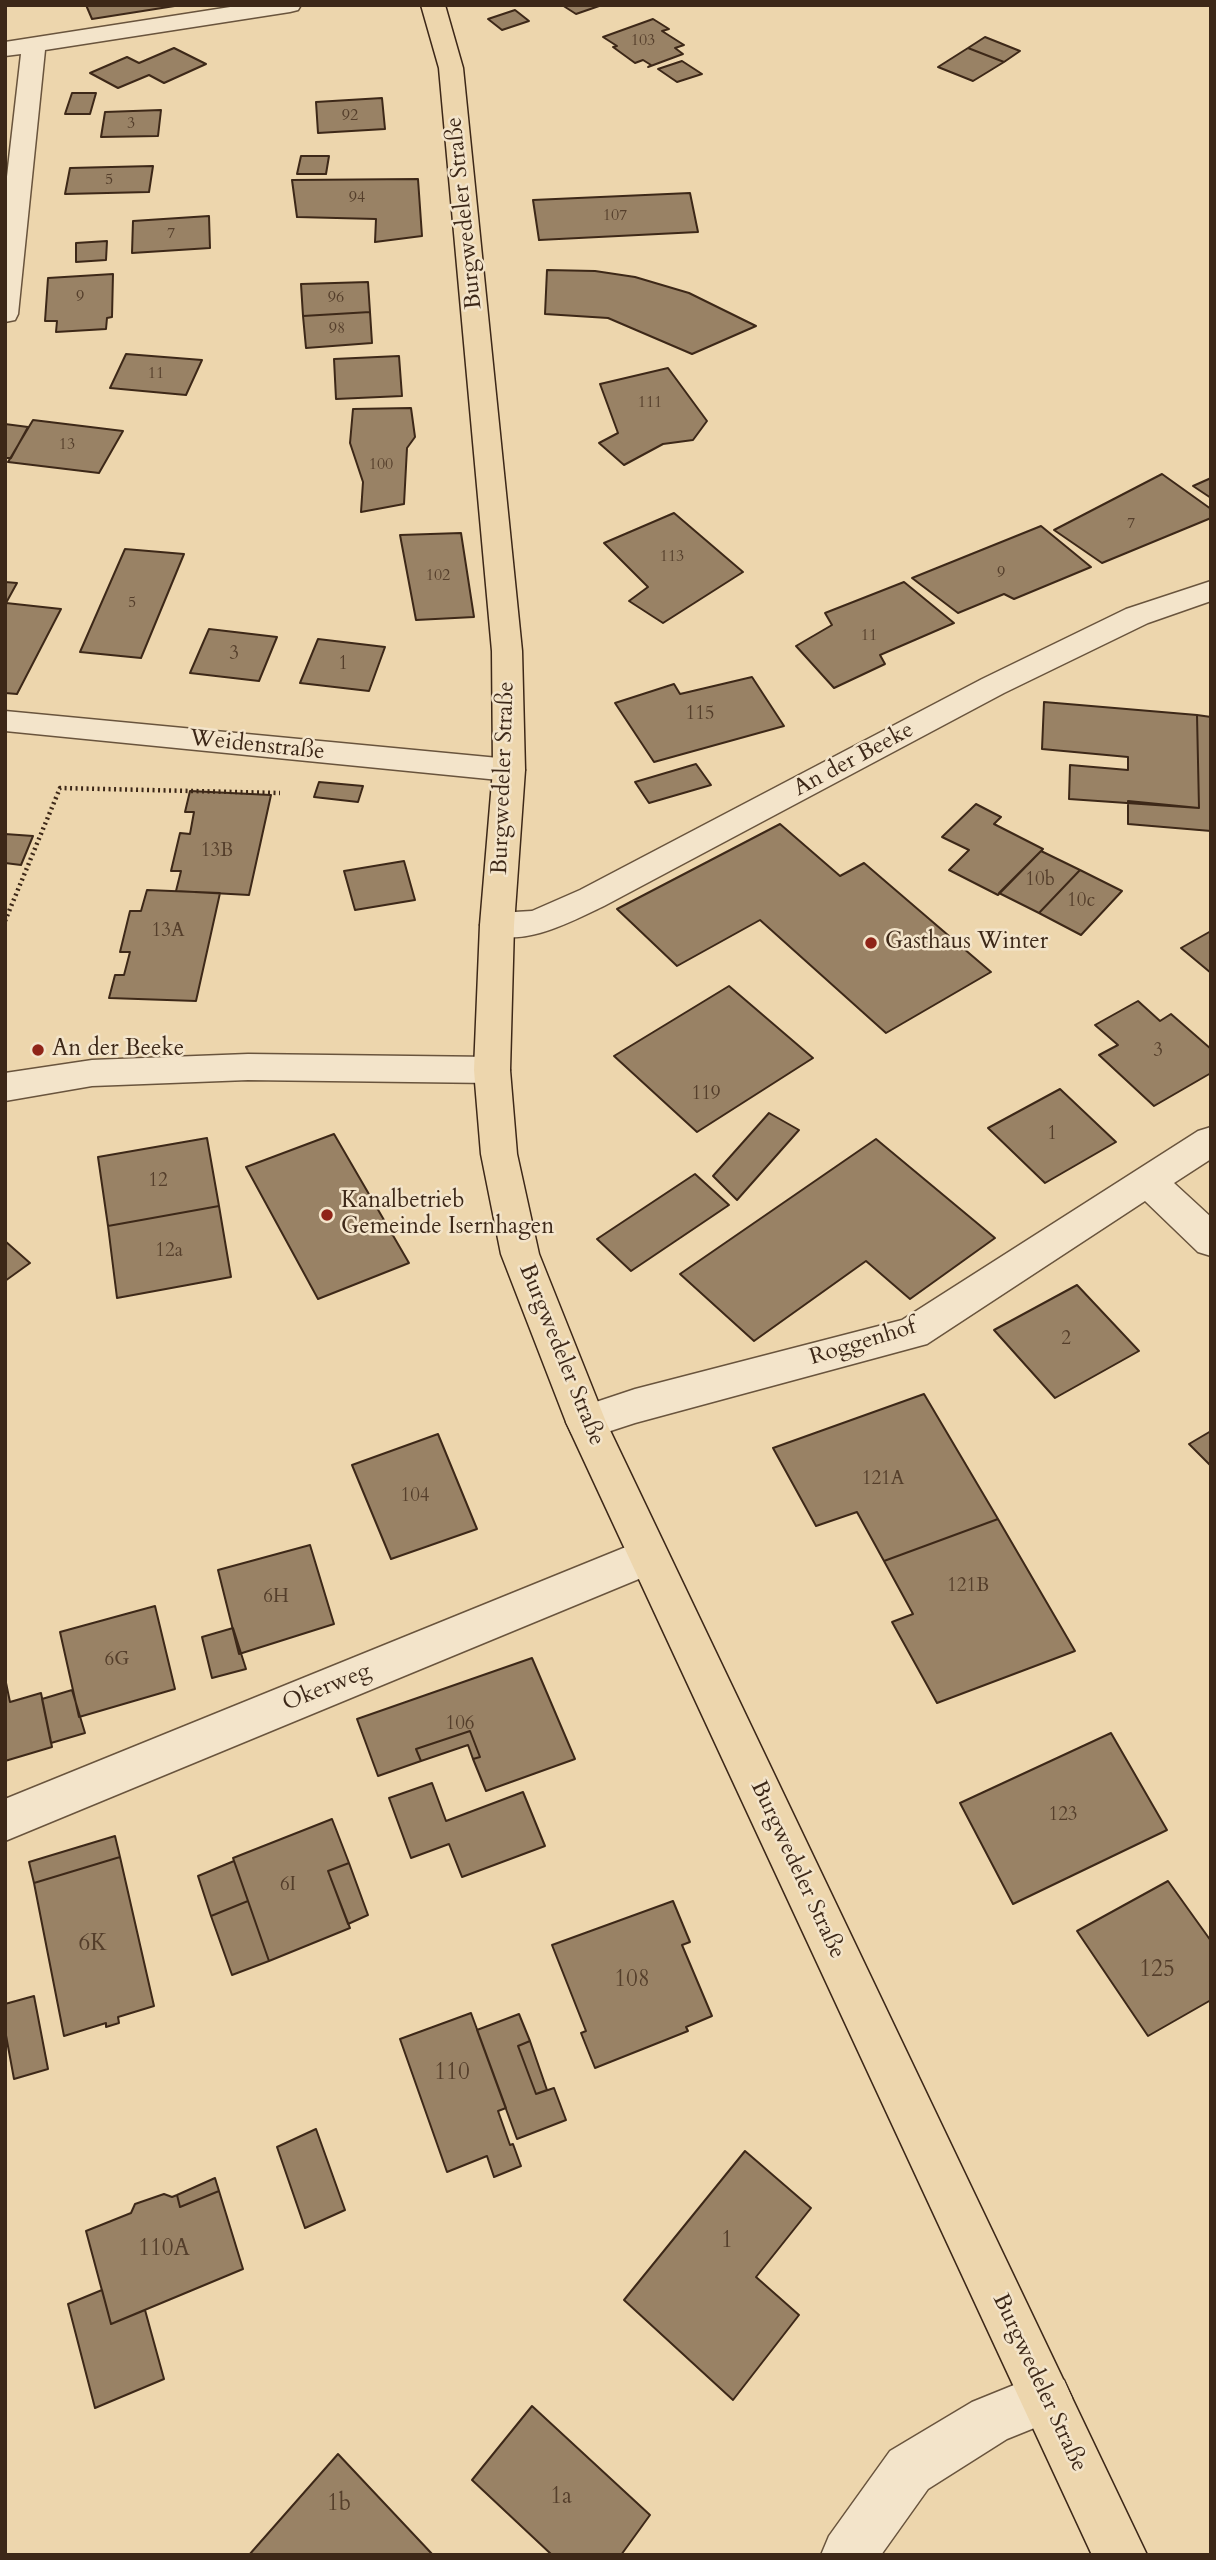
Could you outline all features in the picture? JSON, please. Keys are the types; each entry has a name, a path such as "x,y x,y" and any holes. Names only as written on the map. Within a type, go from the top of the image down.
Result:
{"main road":[{"name":"Burgwedeler Straße","path":"433,5 450,68 507,651 509,771 497,925 492,1070 499,1154 520,1254 586,1422 1120,2555"}],"street":[{"path":"5,49 290,5"},
{"path":"5,314 34,46"},
{"name":"An der Beeke","path":"497,925 537,923 592,898 993,686 1137,616 1211,590"},
{"name":"Weidenstraße","path":"5,721 509,771"},
{"path":"5,1087 92,1073 248,1067 492,1070"},
{"name":"Roggenhof","path":"586,1422 647,1403 914,1333 1211,1141"},
{"path":"1148,1181 1211,1241"},
{"name":"Okerweg","path":"5,1820 648,1556"},
{"path":"848,2555 909,2470 990,2420 1046,2398"}],"path":[{"path":"5,921 60,788 304,794 316,752"}],"building":[{"path":"86,5 181,5 92,19"},
{"path":"562,5 602,5 576,14"},
{"path":"515,10 529,21 502,30 488,19"},
{"path":"653,19 669,29 662,31 684,45 675,48 683,54 648,67 651,65 643,60 635,63 603,37"},
{"path":"985,37 1020,51 1004,62 968,48"},
{"path":"174,48 206,64 164,83 149,75 118,88 90,73 127,57 139,63"},
{"path":"968,48 1004,62 973,81 938,67"},
{"path":"682,61 702,74 677,82 658,69"},
{"path":"72,93 96,93 90,114 65,114"},
{"path":"382,98 385,129 318,133 316,102"},
{"path":"161,110 158,136 101,137 105,112"},
{"path":"301,156 329,156 326,174 297,174"},
{"path":"153,166 149,192 65,194 70,168"},
{"path":"418,179 422,236 375,242 376,219 297,217 292,180"},
{"path":"690,193 698,232 539,240 533,200"},
{"path":"209,216 210,248 132,253 133,221"},
{"path":"107,241 106,260 76,262 76,243"},
{"path":"547,270 595,271 635,277 689,293 756,326 692,354 608,318 545,314"},
{"path":"113,274 112,317 107,318 106,329 56,332 57,321 45,321 48,278"},
{"path":"368,282 370,312 303,316 301,284"},
{"path":"370,312 372,343 306,348 303,316"},
{"path":"126,354 202,360 186,395 110,388"},
{"path":"399,356 402,396 336,399 334,359"},
{"path":"668,368 707,421 693,440 663,444 624,465 599,443 618,433 600,384"},
{"path":"411,408 415,437 407,448 404,504 361,512 363,482 350,443 353,409"},
{"path":"33,420 123,431 99,473 8,462"},
{"path":"5,424 28,427 11,458 5,458"},
{"path":"1162,474 1211,509 1211,518 1102,563 1054,530"},
{"path":"1211,478 1211,498 1193,486"},
{"path":"674,513 743,572 663,623 629,601 648,587 604,543"},
{"path":"1041,526 1091,567 1014,599 1004,594 958,613 912,578"},
{"path":"461,533 474,617 416,620 400,535"},
{"path":"125,549 184,554 141,658 80,652"},
{"path":"5,582 17,583 6,603 61,609 17,694 5,693"},
{"path":"904,582 954,623 880,655 885,664 834,688 796,646 832,625 825,613"},
{"path":"209,629 277,637 259,681 190,673"},
{"path":"318,639 385,647 369,691 300,683"},
{"path":"752,677 784,726 654,762 615,703 674,684 680,694"},
{"path":"1044,702 1197,715 1199,808 1069,799 1070,765 1128,770 1128,757 1042,749"},
{"path":"1197,715 1211,717 1211,831 1128,824 1128,801 1199,808"},
{"path":"696,764 711,785 649,803 635,782"},
{"path":"319,782 363,786 358,802 314,797"},
{"path":"190,791 271,795 249,895 176,891 181,871 171,871 180,833 190,834 194,812 185,812"},
{"path":"976,804 1001,817 994,824 1043,849 998,895 949,870 969,850 942,837"},
{"name":"Gasthaus Winter","path":"780,824 840,876 864,863 991,972 886,1033 760,920 677,966 617,909"},
{"path":"5,834 33,836 21,865 5,863"},
{"path":"1041,851 1080,870 1039,913 999,893"},
{"path":"404,861 415,900 355,910 344,871"},
{"path":"1080,870 1122,891 1081,935 1039,913"},
{"path":"147,890 220,893 196,1001 109,998 115,975 124,975 130,952 120,952 130,911 141,911"},
{"path":"1211,931 1211,973 1181,948"},
{"path":"729,986 813,1058 697,1132 614,1056"},
{"path":"1138,1001 1160,1021 1171,1014 1211,1049 1211,1073 1154,1106 1099,1055 1118,1045 1095,1025"},
{"path":"1060,1089 1116,1142 1045,1183 988,1128"},
{"path":"769,1113 799,1130 737,1200 713,1176"},
{"name":"Kanalbetrieb Gemeinde Isernhagen","path":"334,1134 409,1263 318,1299 246,1167"},
{"path":"207,1138 219,1206 108,1226 98,1157"},
{"path":"876,1139 995,1238 910,1299 866,1261 754,1341 680,1274"},
{"path":"695,1174 729,1205 631,1271 597,1239"},
{"path":"219,1206 231,1277 117,1298 108,1226"},
{"path":"5,1241 30,1263 5,1281"},
{"path":"1077,1285 1139,1351 1055,1398 994,1330"},
{"path":"924,1394 998,1519 884,1561 857,1512 816,1526 773,1448"},
{"path":"1211,1431 1211,1466 1189,1444"},
{"path":"438,1434 477,1529 391,1559 352,1465"},
{"path":"998,1519 1075,1651 937,1703 892,1622 913,1614 884,1561"},
{"path":"310,1545 334,1624 239,1654 218,1570"},
{"path":"155,1606 175,1689 79,1717 60,1632"},
{"path":"233,1628 246,1669 212,1678 202,1637"},
{"path":"532,1658 575,1759 486,1791 473,1759 480,1757 470,1731 416,1749 421,1761 378,1776 357,1719"},
{"path":"5,1678 10,1702 41,1693 52,1747 5,1761"},
{"path":"72,1690 85,1733 51,1743 42,1699"},
{"path":"470,1731 480,1757 473,1759 468,1745 421,1761 416,1749"},
{"path":"1111,1733 1167,1830 1013,1904 960,1803"},
{"path":"432,1783 446,1821 523,1792 545,1846 462,1877 449,1844 411,1858 389,1798"},
{"path":"332,1819 349,1863 328,1871 350,1928 269,1961 233,1858"},
{"path":"115,1836 120,1857 34,1883 29,1862"},
{"path":"120,1857 154,2006 118,2017 119,2023 106,2027 106,2023 64,2036 34,1883"},
{"path":"234,1861 248,1901 211,1916 198,1876"},
{"path":"349,1863 368,1915 348,1924 328,1871"},
{"path":"1168,1881 1211,1941 1211,2000 1148,2036 1077,1931"},
{"path":"248,1901 269,1961 232,1975 211,1916"},
{"path":"673,1901 690,1942 682,1945 712,2016 686,2027 688,2031 595,2068 581,2033 586,2031 552,1945"},
{"path":"34,1996 48,2069 14,2079 5,2030 5,2004"},
{"path":"471,2013 506,2108 498,2111 521,2166 494,2177 487,2156 447,2172 400,2039"},
{"path":"519,2014 530,2041 518,2046 536,2094 554,2088 566,2120 517,2139 477,2030"},
{"path":"530,2041 547,2090 536,2094 518,2046"},
{"path":"316,2129 345,2210 305,2228 277,2147"},
{"path":"745,2151 811,2208 756,2277 799,2315 733,2400 624,2300"},
{"path":"215,2178 219,2191 180,2207 177,2195"},
{"path":"219,2191 243,2269 111,2324 86,2231 131,2213 135,2204 164,2194 172,2197 177,2195 180,2207"},
{"path":"102,2290 111,2324 145,2310 164,2379 95,2408 68,2304"},
{"path":"532,2406 650,2515 621,2555 552,2555 472,2480"},
{"path":"338,2454 433,2555 249,2555"}],"place":[{"name":"Gasthaus Winter","path":"871,943"},
{"name":"An der Beeke","path":"38,1050"},
{"name":"Kanalbetrieb Gemeinde Isernhagen","path":"327,1215"}]}
